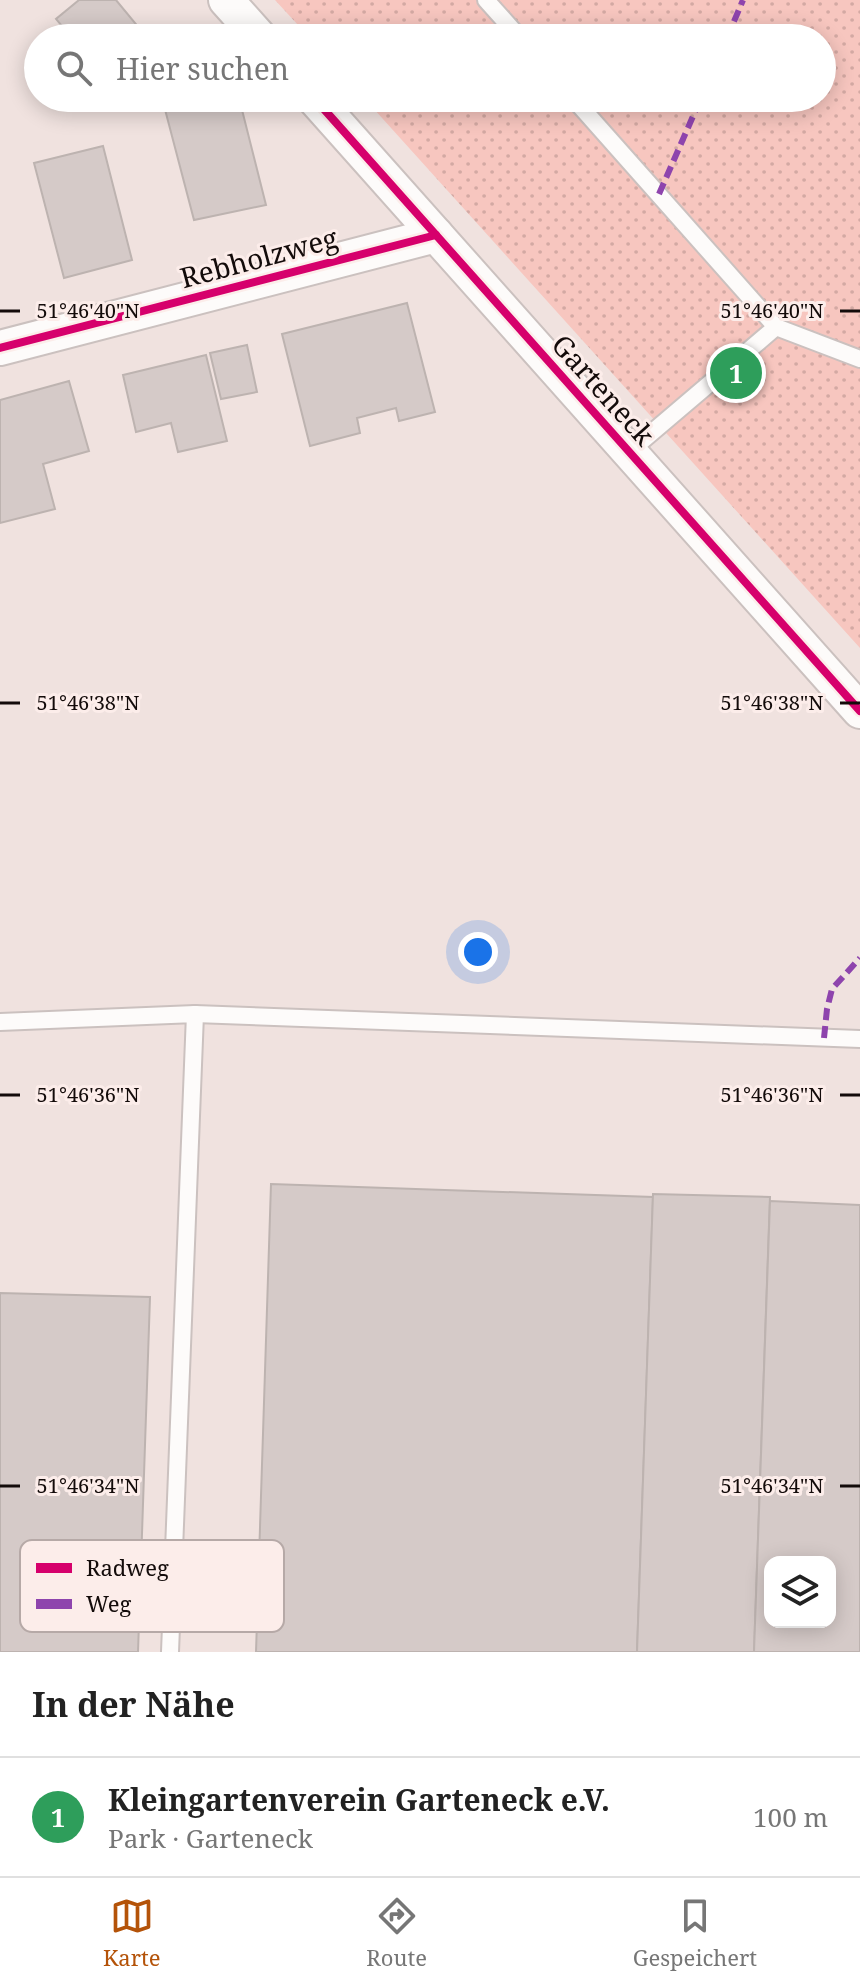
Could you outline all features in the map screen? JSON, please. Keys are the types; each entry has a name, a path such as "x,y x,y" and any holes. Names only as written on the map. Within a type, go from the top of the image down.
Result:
{"street":[{"path":"226,0 247,24"},
{"name":"Garteneck","path":"326,112 860,711"},
{"name":"Rebholzweg","path":"0,348 436,235"}],"lane":[{"path":"486,0 507,24"},
{"path":"585,112 776,327 860,359"},
{"path":"629,452 776,327"},
{"path":"0,1022 195,1014 860,1039"},
{"path":"174,1540 195,1014"},
{"path":"170,1652 171,1632"}],"shaded area":[{"path":"275,0 860,0 860,648 377,112 836,112 836,24 297,24"}],"building":[{"path":"79,0 116,0 136,24 60,24 56,19"},
{"path":"166,112 243,112 266,205 194,220"},
{"path":"103,146 132,260 64,278 34,163"},
{"path":"407,303 435,412 399,421 396,408 357,418 360,433 310,446 282,334"},
{"path":"247,345 257,392 221,399 210,353"},
{"path":"206,355 227,441 178,452 171,423 136,432 123,375"},
{"path":"69,381 89,451 43,464 55,509 0,523 0,400"},
{"path":"271,1184 653,1197 637,1652 256,1652 257,1632 284,1632 284,1540 260,1540"},
{"path":"653,1194 770,1197 754,1652 637,1652"},
{"path":"770,1201 860,1205 860,1652 754,1652"},
{"path":"0,1293 150,1297 142,1540 20,1540 20,1632 139,1632 138,1652 0,1652"}],"marked path":[{"path":"733,24 743,0"},
{"path":"659,194 695,112"},
{"path":"824,1038 832,989 860,958"}],"cycle path":[{"path":"326,112 860,711"},
{"path":"0,348 436,235"}],"place":[{"name":"Kleingartenverein Garteneck e.V.","path":"736,373"}]}
